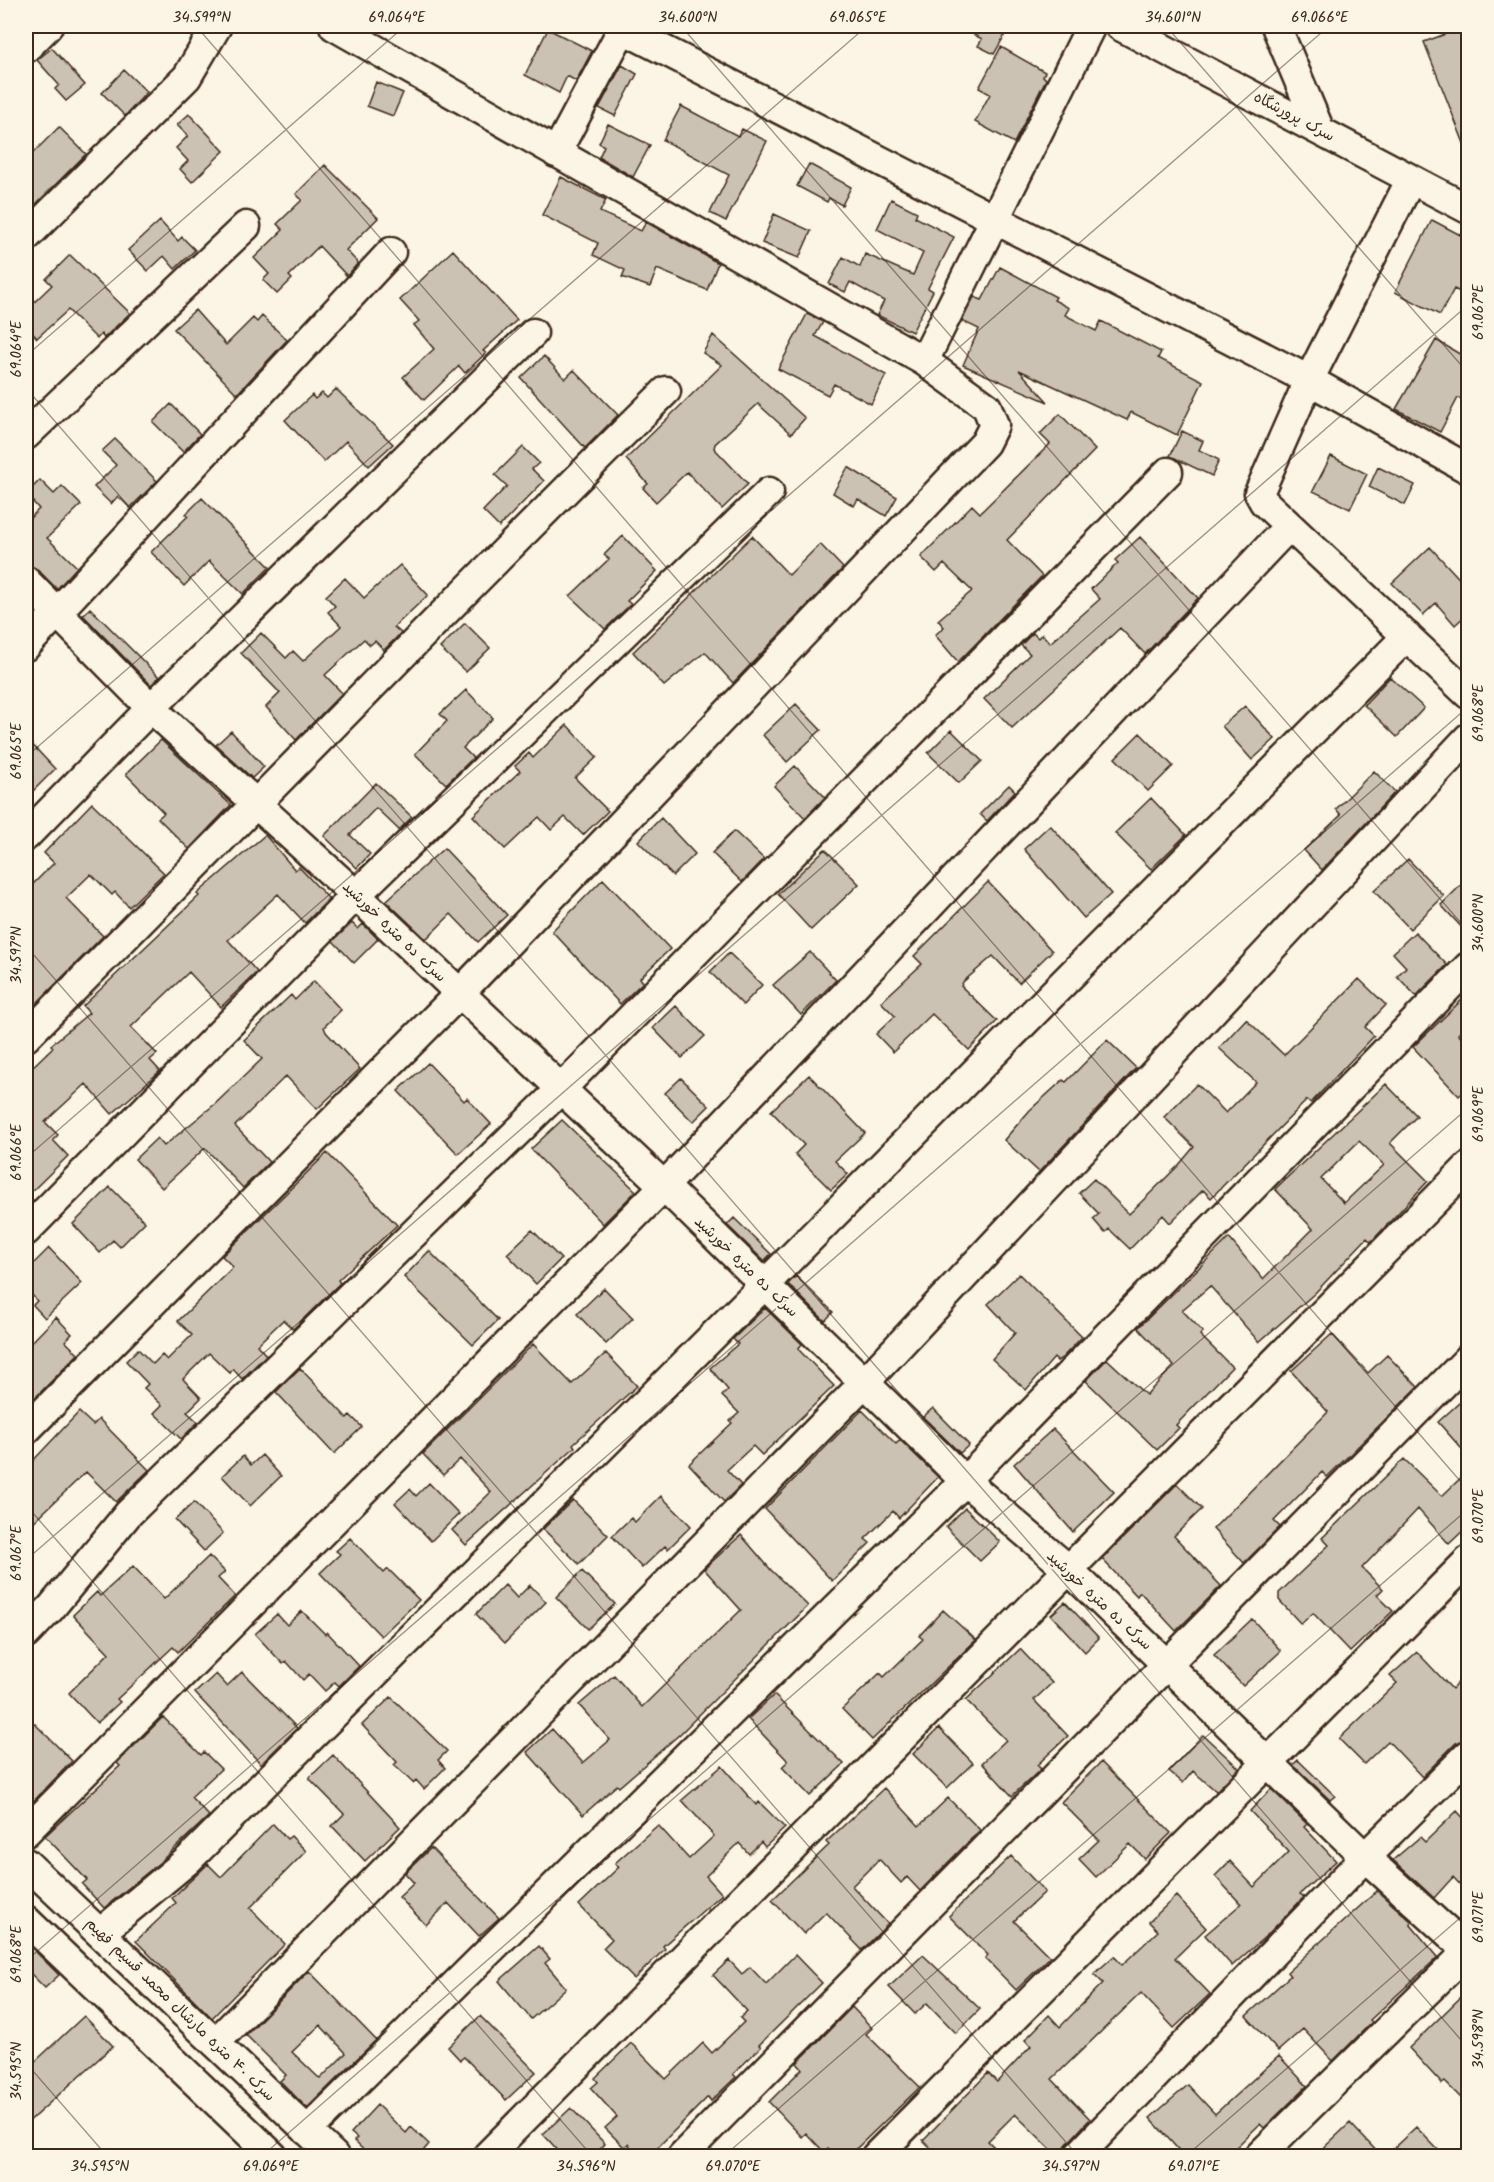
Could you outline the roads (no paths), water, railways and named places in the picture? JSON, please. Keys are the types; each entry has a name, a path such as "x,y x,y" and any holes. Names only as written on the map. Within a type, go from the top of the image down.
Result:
{"street":[{"path":"26,48 48,26"},
{"path":"26,237 188,77 217,26"},
{"path":"26,1430 459,994 985,443 994,425 987,407 924,361 334,26"},
{"path":"556,153 621,26 995,221 1309,380 1468,469"},
{"path":"924,361 1091,26"},
{"name":"سرک پرورشگاه","path":"1120,26 1468,209"},
{"path":"1276,26 1320,131"},
{"path":"1411,179 1309,380 1259,493 1289,526 1468,694"},
{"path":"26,435 246,226"},
{"path":"26,646 390,252"},
{"path":"26,836 151,708 533,333"},
{"path":"26,1037 257,805 466,588 666,391"},
{"path":"26,1634 51,1608 128,1514 560,1090 1168,472"},
{"path":"26,1231 356,895 769,492"},
{"path":"26,1832 664,1186 1289,526"},
{"name":"سرک ده متره خورشید","path":"26,581 151,708 356,895 664,1186 964,1481 1068,1569 1365,1857 1468,1951"},
{"path":"100,1933 187,1861 764,1285 1407,636"},
{"path":"215,2043 865,1382 1468,738"},
{"path":"307,2131 964,1481 1468,967"},
{"path":"487,2157 1468,1167"},
{"path":"682,2157 1468,1359"},
{"path":"876,2157 1468,1562"},
{"path":"1078,2157 1365,1857 1468,1755"},
{"name":"سرک ۴۰ متره مارشال محمد قسیم فهیم","path":"26,1863 334,2157"},
{"path":"26,1920 273,2157"},
{"path":"1259,2157 1468,1951"}]}
